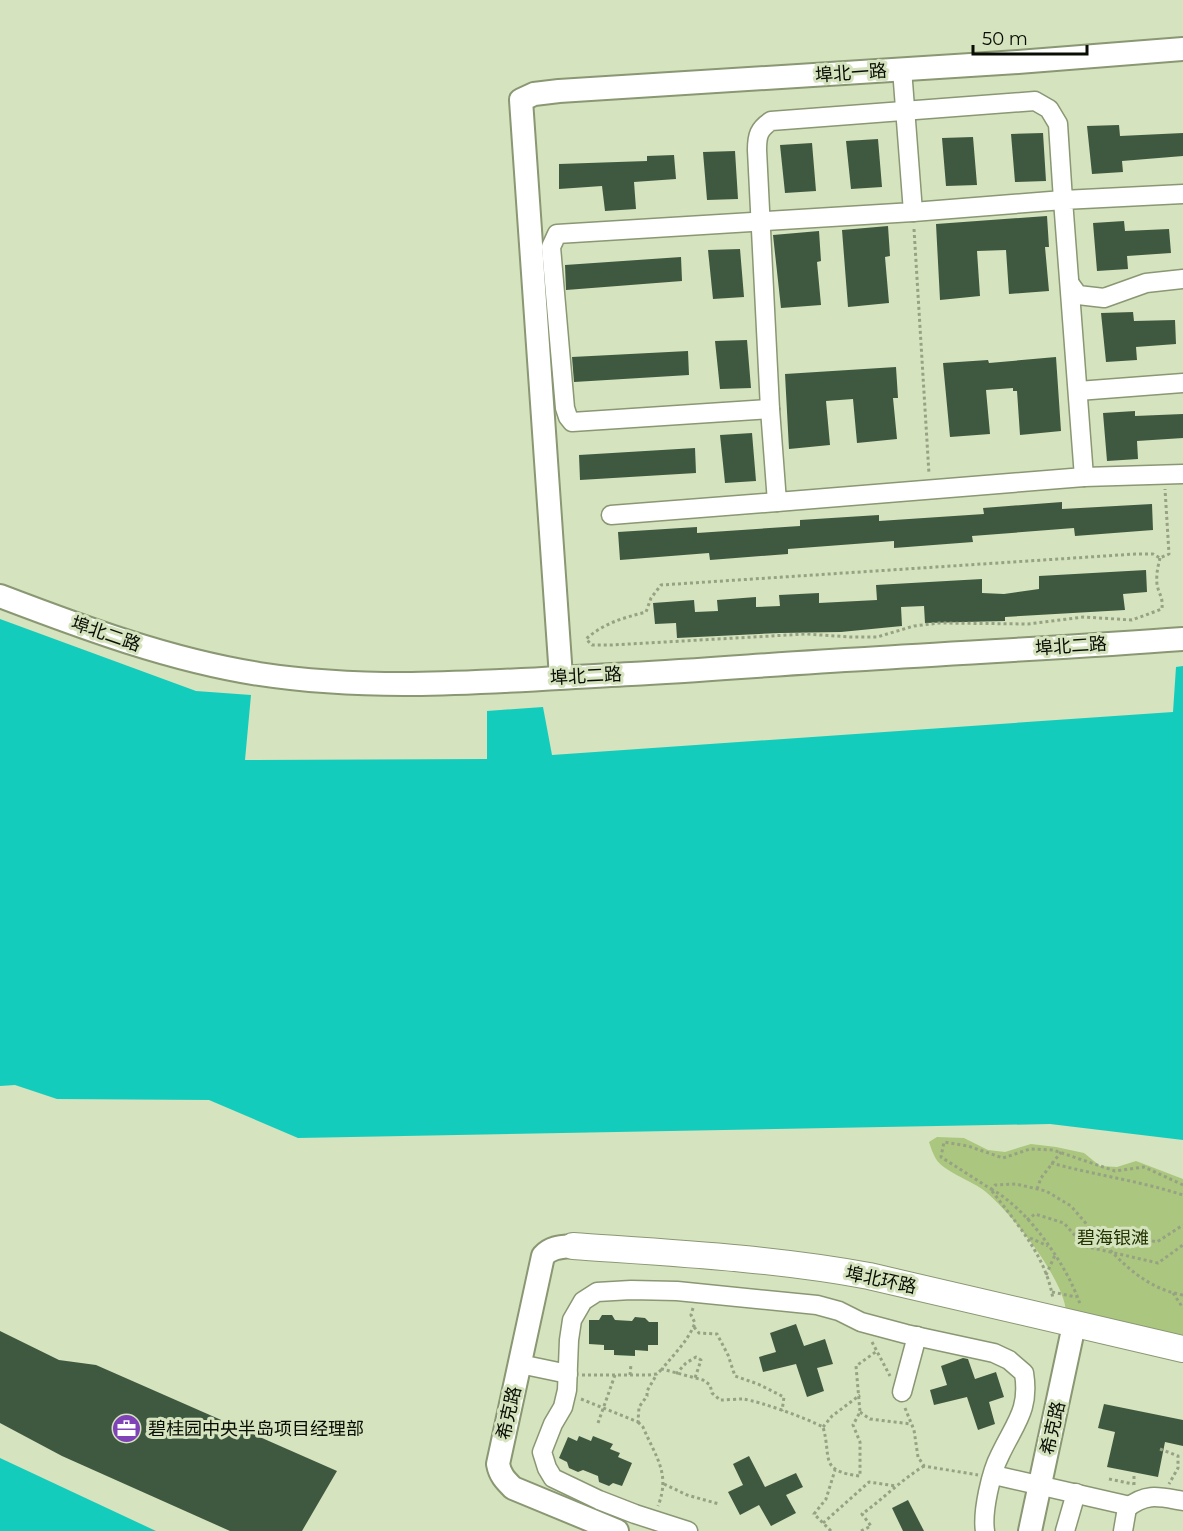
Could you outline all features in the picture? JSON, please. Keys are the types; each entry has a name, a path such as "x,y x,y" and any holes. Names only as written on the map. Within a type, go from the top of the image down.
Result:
{"main road":[{"name":"埠北环路","path":"573,1246 706,1255 826,1268 1078,1317 1183,1349"}],"street":[{"name":"埠北一路","path":"561,677 521,100 534,94 559,91 1183,49"},
{"path":"902,69 913,212"},
{"path":"777,502 770,409 757,136 762,126 771,121 1035,101 1049,109 1058,124 1084,477"},
{"path":"770,409 572,422 565,408 551,247 558,234 1183,194"},
{"path":"1070,284 1078,295 1104,298 1146,283 1183,279"},
{"path":"1078,390 1183,383"},
{"path":"611,515 1084,477 1183,474"},
{"name":"埠北二路","path":"0,597 170,655 260,674 320,681 388,684 480,683 717,670 867,658 1183,639"},
{"name":"希克路","path":"573,1246 557,1247 543,1256 499,1455 500,1473 513,1488 616,1531"},
{"path":"688,1531 599,1500 554,1478 547,1468 542,1452 552,1424 563,1407 566,1394 572,1320 583,1301 597,1292 632,1290 701,1293 817,1305 840,1311 861,1322 994,1353 1009,1360 1024,1373 1027,1394 1015,1428 998,1458 986,1502 983,1519 985,1531"},
{"name":"希克路","path":"1030,1531 1060,1486 1078,1317"},
{"path":"902,1392 917,1336"},
{"path":"520,1364 568,1374"},
{"path":"994,1475 1060,1486 1130,1506"},
{"path":"1060,1486 1065,1531"},
{"path":"1123,1531 1127,1508 1138,1500 1156,1496 1174,1499"}],"path":[{"path":"913,212 930,489"},
{"path":"1160,558 1169,554 1165,475"},
{"path":"1135,554 1153,554 1160,558 1157,587 1163,597 1162,609 1132,620 1084,617 1028,624 939,623 914,626 877,637 806,634 612,645 592,645 586,639 598,629 616,620 646,612 651,598 661,585 1135,554"},
{"path":"1078,1317 1078,1297 1055,1254 1027,1220 1002,1195 941,1157 944,1142 968,1146 1004,1158 1030,1149 1053,1150 1115,1171 1144,1167 1183,1185"},
{"path":"1037,1189 1041,1178 1061,1152"},
{"path":"1051,1163 1183,1195"},
{"path":"991,1189 995,1185 1016,1184 1046,1191 1071,1206 1135,1275 1172,1292 1183,1294"},
{"path":"991,1189 1028,1237 1046,1275 1053,1301"},
{"path":"1016,1221 1018,1211"},
{"path":"1027,1220 1035,1214 1064,1223 1084,1246 1158,1263 1183,1245"},
{"path":"1089,1227 1156,1242 1183,1225"},
{"path":"1028,1237 1049,1247"},
{"path":"1046,1275 1055,1254"},
{"path":"1052,1292 1078,1297"},
{"path":"1172,1292 1183,1308"},
{"path":"638,1422 639,1407 647,1396 647,1391 657,1374 678,1352 695,1323 691,1315 701,1293"},
{"path":"861,1322 892,1379 902,1392 918,1457 924,1466"},
{"path":"693,1327 699,1333 717,1334 728,1355 735,1376 784,1397 782,1411"},
{"path":"860,1395 832,1416 823,1427 828,1460 834,1470 860,1476 860,1442 853,1425 860,1412 860,1395 856,1366 877,1351"},
{"path":"676,1374 686,1363 696,1357 701,1360 695,1378"},
{"path":"630,1375 631,1364"},
{"path":"662,1370 695,1378 710,1385 712,1393 720,1400 743,1399 813,1421 823,1427"},
{"path":"568,1374 657,1374"},
{"path":"598,1423 615,1375"},
{"path":"566,1394 638,1422 643,1427 663,1470 664,1484 659,1505 651,1520"},
{"path":"860,1412 870,1419 911,1424"},
{"path":"1160,1449 1178,1456 1178,1468 1170,1480 1174,1499"},
{"path":"861,1531 871,1526 862,1514 909,1475 924,1466 977,1475 994,1475"},
{"path":"831,1531 814,1514 826,1499 834,1470"},
{"path":"1109,1479 1133,1484"},
{"path":"823,1523 869,1482 896,1487"},
{"path":"664,1484 687,1495 719,1504"}],"green space":[{"name":"碧海银滩","path":"937,1137 964,1138 988,1150 1005,1152 1031,1144 1056,1147 1084,1153 1100,1166 1117,1167 1136,1161 1183,1179 1183,1337 1066,1313 1057,1283 1020,1228 993,1198 950,1171 936,1159 929,1142"}],"water":[{"path":"0,619 196,691 251,695 245,760 487,759 487,711 543,707 552,755 1173,712 1176,667 1183,666 1183,1140 1050,1124 298,1138 209,1100 57,1099 15,1085 0,1086"},
{"path":"0,1458 156,1531 0,1531"}],"building":[{"path":"1119,125 1120,136 1183,133 1183,156 1122,161 1123,172 1092,174 1087,126"},
{"path":"1043,133 1046,181 1015,182 1011,134"},
{"path":"973,137 977,185 946,186 942,138"},
{"path":"878,139 882,187 851,189 846,141"},
{"path":"812,143 816,191 785,193 780,145"},
{"path":"735,151 738,199 707,200 703,152"},
{"path":"674,155 676,179 634,182 636,209 605,211 602,186 559,189 559,164 647,161 647,156"},
{"path":"1047,216 1049,247 1045,247 1049,291 1009,294 1006,250 977,251 980,296 940,300 936,224"},
{"path":"1124,221 1125,231 1169,229 1171,253 1127,256 1128,269 1097,271 1093,223"},
{"path":"888,226 890,256 885,257 889,303 848,307 842,230"},
{"path":"819,231 821,261 817,262 821,305 781,308 773,235"},
{"path":"740,249 744,297 713,299 708,250"},
{"path":"681,257 682,281 566,290 565,265"},
{"path":"1133,312 1134,321 1175,320 1176,344 1136,347 1137,360 1106,362 1101,313"},
{"path":"747,340 751,388 720,389 715,341"},
{"path":"688,351 689,375 574,382 572,357"},
{"path":"1056,357 1061,431 1020,435 1017,391 1013,391 1013,388 986,390 990,434 950,437 943,363 988,360 989,363"},
{"path":"896,367 898,398 893,398 897,439 857,443 853,399 826,401 830,445 789,449 785,374"},
{"path":"1135,411 1135,416 1183,414 1183,438 1137,441 1138,459 1107,461 1103,413"},
{"path":"752,433 756,481 725,483 720,435"},
{"path":"695,448 696,473 580,480 579,455"},
{"path":"1062,502 1062,509 1152,504 1153,530 1075,536 1074,528 972,536 973,542 894,548 894,541 788,549 788,554 710,560 709,553 620,560 618,532 697,527 697,533 800,526 800,520 879,515 879,521 984,514 983,508"},
{"path":"1146,570 1147,592 1123,594 1125,610 1005,617 1005,621 925,623 924,606 901,607 902,626 841,632 677,638 676,623 655,624 653,603 694,600 695,612 718,611 717,600 756,597 756,607 780,606 779,595 819,593 819,603 877,600 876,585 982,579 982,593 1004,594 1039,589 1039,576"},
{"path":"602,1315 612,1315 615,1320 632,1321 635,1317 645,1318 649,1322 658,1322 658,1345 648,1345 648,1351 635,1350 635,1356 614,1355 614,1350 604,1350 604,1345 589,1344 589,1320 599,1320"},
{"path":"796,1324 804,1346 825,1339 833,1364 817,1368 824,1391 807,1397 796,1364 763,1372 759,1357 776,1352 770,1333"},
{"name":"碧桂园中央半岛项目经理部","path":"0,1331 59,1360 96,1365 337,1471 302,1531 230,1531 62,1456 0,1423"},
{"path":"963,1358 968,1359 975,1379 996,1372 1004,1397 989,1402 995,1424 978,1430 967,1397 934,1405 930,1390 947,1385 941,1366"},
{"path":"1104,1404 1183,1420 1183,1446 1165,1442 1158,1477 1107,1467 1115,1432 1098,1428"},
{"path":"579,1436 591,1441 593,1436 613,1444 610,1449 620,1453 618,1457 632,1463 622,1486 613,1483 609,1486 599,1482 598,1476 569,1468 567,1462 559,1458 568,1437 577,1441"},
{"path":"749,1456 765,1487 796,1473 803,1487 786,1495 796,1513 771,1526 759,1505 740,1515 728,1492 743,1485 733,1464"},
{"path":"908,1500 924,1531 903,1531 892,1508"}],"place":[{"name":"碧桂园中央半岛项目经理部","path":"127,1429"}]}
